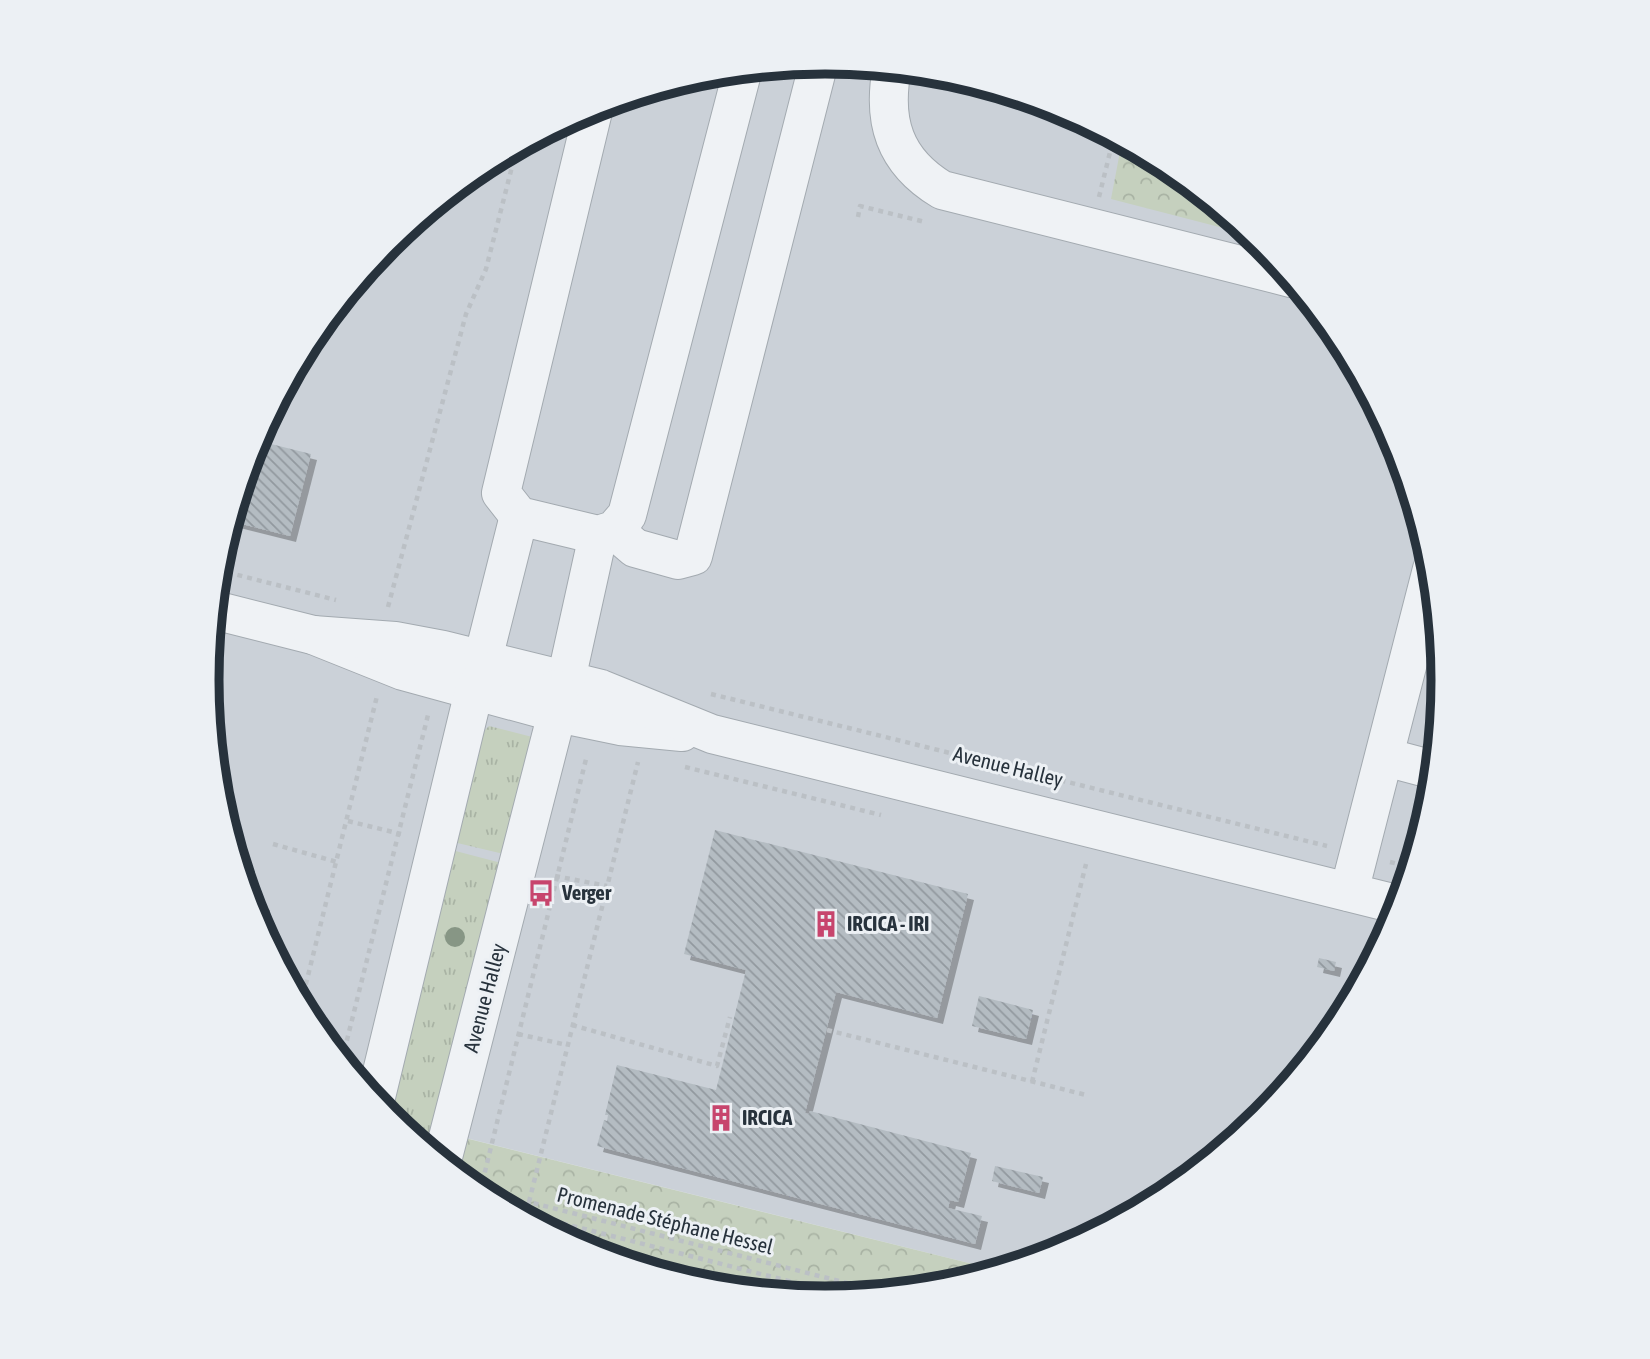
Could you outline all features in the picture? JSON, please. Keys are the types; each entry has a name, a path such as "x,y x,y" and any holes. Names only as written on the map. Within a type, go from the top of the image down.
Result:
{"street":[{"path":"591,121 502,493 519,516 606,532 635,548 678,560 693,556 816,74"},
{"path":"890,78 888,89 890,124 904,156 926,180 942,190 1276,274"},
{"path":"556,689 606,532 627,515 740,80"},
{"path":"378,1089 438,844 487,672 519,516"},
{"path":"1349,892 1425,596"},
{"name":"Avenue Halley","path":"223,612 313,635 403,671 487,672 556,689 620,726 712,733 1388,902"},
{"name":"Avenue Halley","path":"445,1151 520,864 556,689"},
{"path":"1385,757 1424,767"}],"path":[{"path":"1091,228 1111,146"},
{"path":"387,613 466,314 486,269 513,160"},
{"path":"305,990 379,689"},
{"name":"Avenue Halley","path":"700,691 1402,865"},
{"path":"345,1049 431,703"},
{"name":"Avenue Halley","path":"482,1179 589,746"},
{"path":"529,1202 640,756"},
{"path":"348,821 438,844"},
{"path":"273,844 337,862"},
{"path":"520,864 557,876 607,887"},
{"path":"1032,1082 1086,864"},
{"path":"572,1025 718,1066 730,1017"},
{"path":"827,1030 1086,1095"},
{"path":"518,1034 567,1045"},
{"name":"Promenade Stéphane Hessel","path":"528,1207 529,1202 853,1285"},
{"name":"Promenade Stéphane Hessel","path":"561,1225 803,1285"}],"shaded area":[{"path":"785,75 865,75 904,79 982,94 1020,106 1093,136 1128,155 1162,176 1225,224 1281,280 1306,311 1329,343 1369,411 1399,485 1410,523 1426,600 1430,640 1430,719 1426,759 1399,874 1369,948 1350,982 1329,1016 1281,1079 1225,1135 1162,1183 1093,1223 1020,1253 979,1266 412,1123 369,1079 321,1016 281,948 251,874 224,759 220,719 220,640 231,561 251,485 281,411 300,376 344,311 369,280 425,224 456,199 488,176 557,136 630,106 668,94 707,85"}],"green space":[{"path":"1120,151 1162,176 1232,230 1111,199"},
{"path":"489,726 540,739 512,856 449,841 480,735"},
{"path":"448,849 509,865 432,1140 385,1096"},
{"path":"461,1137 979,1266 904,1280 825,1286 707,1274 630,1253 557,1223 488,1183 456,1160"}],"building":[{"path":"267,443 311,454 290,536 240,523"},
{"path":"715,830 968,894 937,1018 836,992 805,1113 809,1114 810,1111 971,1153 958,1202 950,1200 948,1208 982,1216 975,1244 597,1146 604,1120 607,1121 608,1115 605,1115 617,1065 716,1090 746,970 684,954"},
{"path":"1319,958 1336,962 1334,971 1317,967"},
{"path":"979,996 1033,1010 1026,1039 972,1026"},
{"path":"995,1166 1043,1177 1039,1193 992,1181"}],"place":[{"name":"Verger","path":"541,893"},
{"name":"IRCICA - IRI","path":"826,924"},
{"name":"IRCICA","path":"721,1118"}]}
